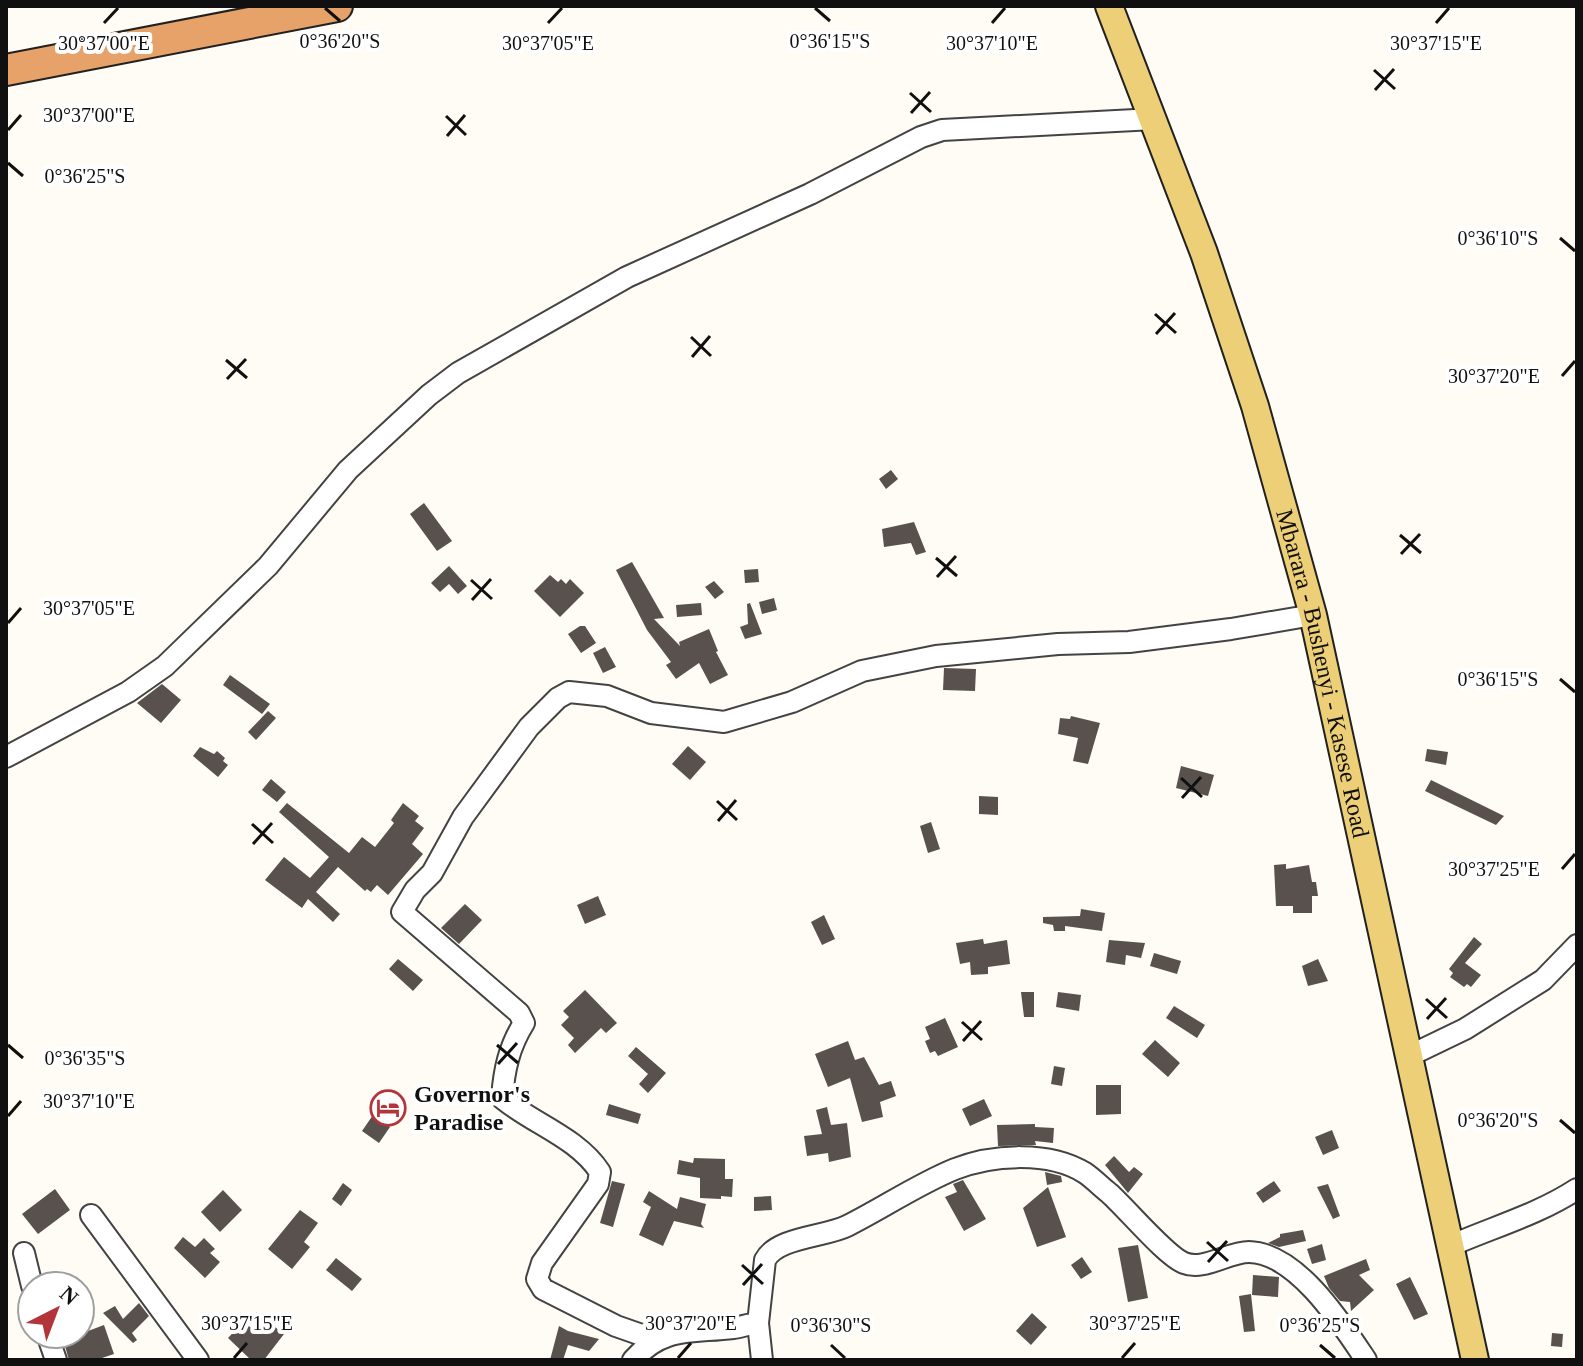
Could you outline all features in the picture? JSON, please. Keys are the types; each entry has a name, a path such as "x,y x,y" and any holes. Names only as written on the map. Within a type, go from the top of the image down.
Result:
{"highway":[{"path":"6,53 252,6"},
{"path":"6,70 337,6"}],"main road":[{"name":"Mbarara - Bushenyi - Kasese Road","path":"1109,6 1204,253 1255,406 1313,615 1475,1360"}],"street":[{"path":"6,757 128,692 165,666 268,566 348,470 429,395 458,373 627,277 810,194 921,137 942,130 1154,119"},
{"path":"656,1340 616,1326 543,1289 537,1279 542,1263 598,1184 600,1172 592,1159 502,1098 503,1075 513,1041 524,1023 519,1013 402,912 415,890 432,873 463,817 529,727 558,698 569,692 607,696 651,713 724,722 792,702 862,671 936,656 1058,644 1129,642 1313,615"},
{"path":"1409,1056 1465,1029 1543,980 1577,945"},
{"path":"762,1360 758,1323 765,1260 769,1253 802,1239 841,1229 956,1169 1000,1159 1045,1159 1065,1163 1086,1174 1185,1264 1196,1266 1249,1252 1275,1258 1297,1272 1347,1331 1366,1360"},
{"path":"1450,1246 1554,1205 1577,1189"},
{"path":"91,1215 198,1360"},
{"path":"24,1253 28,1270"},
{"path":"633,1360 643,1348 656,1340 688,1330 734,1328 758,1323"}],"building":[{"path":"891,470 898,479 886,489 879,479"},
{"path":"424,503 452,541 437,551 410,514"},
{"path":"914,522 926,552 916,555 911,543 884,547 882,529"},
{"path":"632,562 664,618 654,619 680,646 679,642 709,629 728,675 710,684 699,663 676,679 666,665 671,662 647,630 616,570"},
{"path":"449,566 467,586 458,594 449,584 440,592 431,583"},
{"path":"758,569 759,582 745,583 744,570"},
{"path":"550,575 566,584 570,579 584,593 560,617 534,591"},
{"path":"714,581 724,592 715,599 705,587"},
{"path":"774,598 777,610 762,614 759,602"},
{"path":"701,603 702,615 677,617 676,605"},
{"path":"750,603 762,634 745,639 740,627 748,624 747,604"},
{"path":"585,626 596,643 581,653 568,634"},
{"path":"605,647 616,667 603,673 593,653"},
{"path":"944,668 976,669 975,691 943,690"},
{"path":"230,675 270,704 262,714 223,685"},
{"path":"162,684 181,700 161,723 137,703"},
{"path":"268,711 276,718 256,740 248,732"},
{"path":"1071,716 1100,723 1088,764 1073,761 1078,738 1058,734 1060,718 1070,719"},
{"path":"688,746 706,762 690,780 672,764"},
{"path":"200,747 214,754 217,751 225,758 223,761 228,765 218,777 193,756"},
{"path":"1427,749 1448,752 1446,765 1425,761"},
{"path":"1181,766 1214,775 1208,796 1176,788"},
{"path":"271,779 286,792 277,802 262,790"},
{"path":"1431,780 1504,816 1496,825 1425,791"},
{"path":"979,796 998,797 998,815 979,814"},
{"path":"287,803 349,853 362,837 375,847 394,823 391,820 403,803 419,816 415,821 424,828 412,844 423,854 388,895 377,885 371,892 365,891 338,867 316,892 340,914 333,922 308,899 302,908 265,880 284,857 310,878 329,857 279,812"},
{"path":"931,822 940,849 928,853 920,826"},
{"path":"1286,864 1286,869 1309,865 1318,896 1312,896 1312,913 1293,913 1293,906 1276,906 1274,865"},
{"path":"598,896 606,915 585,924 577,905"},
{"path":"465,904 482,920 459,944 441,928"},
{"path":"1081,909 1105,913 1102,931 1065,926 1065,931 1054,931 1053,925 1043,923 1043,917 1080,916"},
{"path":"824,915 835,939 822,945 811,922"},
{"path":"1474,937 1482,944 1465,963 1481,975 1471,987 1467,984 1464,987 1450,977 1453,973 1449,969"},
{"path":"983,939 984,944 1007,940 1010,964 988,967 988,974 971,975 970,962 960,964 956,943"},
{"path":"1109,940 1145,943 1141,958 1126,955 1125,965 1106,962"},
{"path":"1154,953 1181,961 1177,974 1150,966"},
{"path":"398,959 423,980 413,991 389,969"},
{"path":"1318,959 1328,981 1308,986 1302,966"},
{"path":"585,990 617,1023 606,1033 601,1028 575,1053 568,1045 574,1038 561,1025 569,1017 563,1011"},
{"path":"1021,992 1034,992 1034,1017 1024,1017"},
{"path":"1058,992 1081,995 1079,1011 1056,1007"},
{"path":"1174,1006 1205,1025 1197,1038 1166,1018"},
{"path":"945,1018 958,1047 938,1056 935,1051 930,1053 925,1041 930,1039 925,1027"},
{"path":"1155,1040 1180,1063 1168,1077 1142,1054"},
{"path":"848,1041 855,1060 864,1057 879,1085 891,1081 896,1096 880,1102 883,1117 862,1122 850,1078 828,1087 815,1054"},
{"path":"636,1047 666,1073 648,1093 639,1084 648,1074 628,1056"},
{"path":"1054,1066 1065,1068 1062,1086 1051,1084"},
{"path":"1096,1085 1121,1085 1121,1114 1096,1115"},
{"path":"984,1099 992,1116 970,1126 962,1109"},
{"path":"609,1104 641,1114 638,1124 606,1115"},
{"path":"827,1107 831,1125 847,1123 851,1157 829,1162 828,1153 807,1156 804,1136 822,1134 816,1110"},
{"path":"373,1115 390,1127 379,1143 362,1131"},
{"path":"1035,1124 1035,1127 1054,1128 1053,1143 1035,1141 1036,1145 998,1146 997,1125"},
{"path":"1332,1130 1339,1148 1323,1155 1315,1137"},
{"path":"1114,1156 1129,1172 1134,1167 1143,1174 1128,1193 1105,1165"},
{"path":"694,1158 725,1159 725,1179 733,1179 732,1197 700,1198 700,1178 677,1174 679,1160 693,1163"},
{"path":"1045,1172 1061,1176 1062,1182 1047,1185"},
{"path":"963,1180 986,1219 964,1231 945,1197 957,1192 953,1184"},
{"path":"612,1181 625,1184 613,1227 600,1223"},
{"path":"1274,1181 1281,1191 1263,1203 1256,1193"},
{"path":"343,1183 352,1190 341,1206 332,1199"},
{"path":"1328,1184 1340,1216 1333,1219 1317,1187"},
{"path":"1048,1187 1066,1237 1037,1247 1023,1208"},
{"path":"55,1189 70,1210 38,1234 22,1214"},
{"path":"223,1190 242,1210 220,1232 201,1212"},
{"path":"649,1191 677,1209 680,1197 706,1204 701,1224 704,1228 674,1221 663,1246 639,1235 651,1207 643,1202"},
{"path":"771,1196 772,1210 754,1211 754,1197"},
{"path":"300,1210 318,1223 304,1242 310,1247 292,1269 268,1249"},
{"path":"1303,1230 1306,1241 1279,1247 1268,1243 1280,1234"},
{"path":"183,1237 195,1247 204,1238 215,1249 210,1253 220,1262 205,1278 174,1248"},
{"path":"1322,1244 1326,1260 1312,1264 1307,1249"},
{"path":"1138,1245 1148,1298 1128,1302 1118,1248"},
{"path":"1082,1257 1092,1272 1081,1279 1071,1265"},
{"path":"336,1258 362,1279 352,1291 326,1270"},
{"path":"1366,1259 1370,1270 1359,1275 1374,1290 1351,1311 1350,1302 1340,1301 1324,1276"},
{"path":"1253,1275 1279,1277 1278,1297 1252,1295"},
{"path":"1410,1277 1428,1314 1414,1320 1396,1284"},
{"path":"1251,1294 1255,1331 1244,1332 1239,1296"},
{"path":"139,1303 149,1316 132,1333 137,1340 133,1343 103,1313 115,1306 123,1319"},
{"path":"256,1312 284,1334 264,1360 251,1360 228,1338 244,1321 257,1334"},
{"path":"1032,1313 1047,1327 1031,1345 1016,1331"},
{"path":"104,1325 114,1354 96,1360 69,1360 66,1350 96,1350 96,1328"},
{"path":"559,1326 599,1339 589,1351 568,1345 563,1360 550,1360"},
{"path":"1552,1333 1563,1334 1562,1347 1551,1346"}],"place":[{"name":"Governor's Paradise","path":"388,1108"}]}
